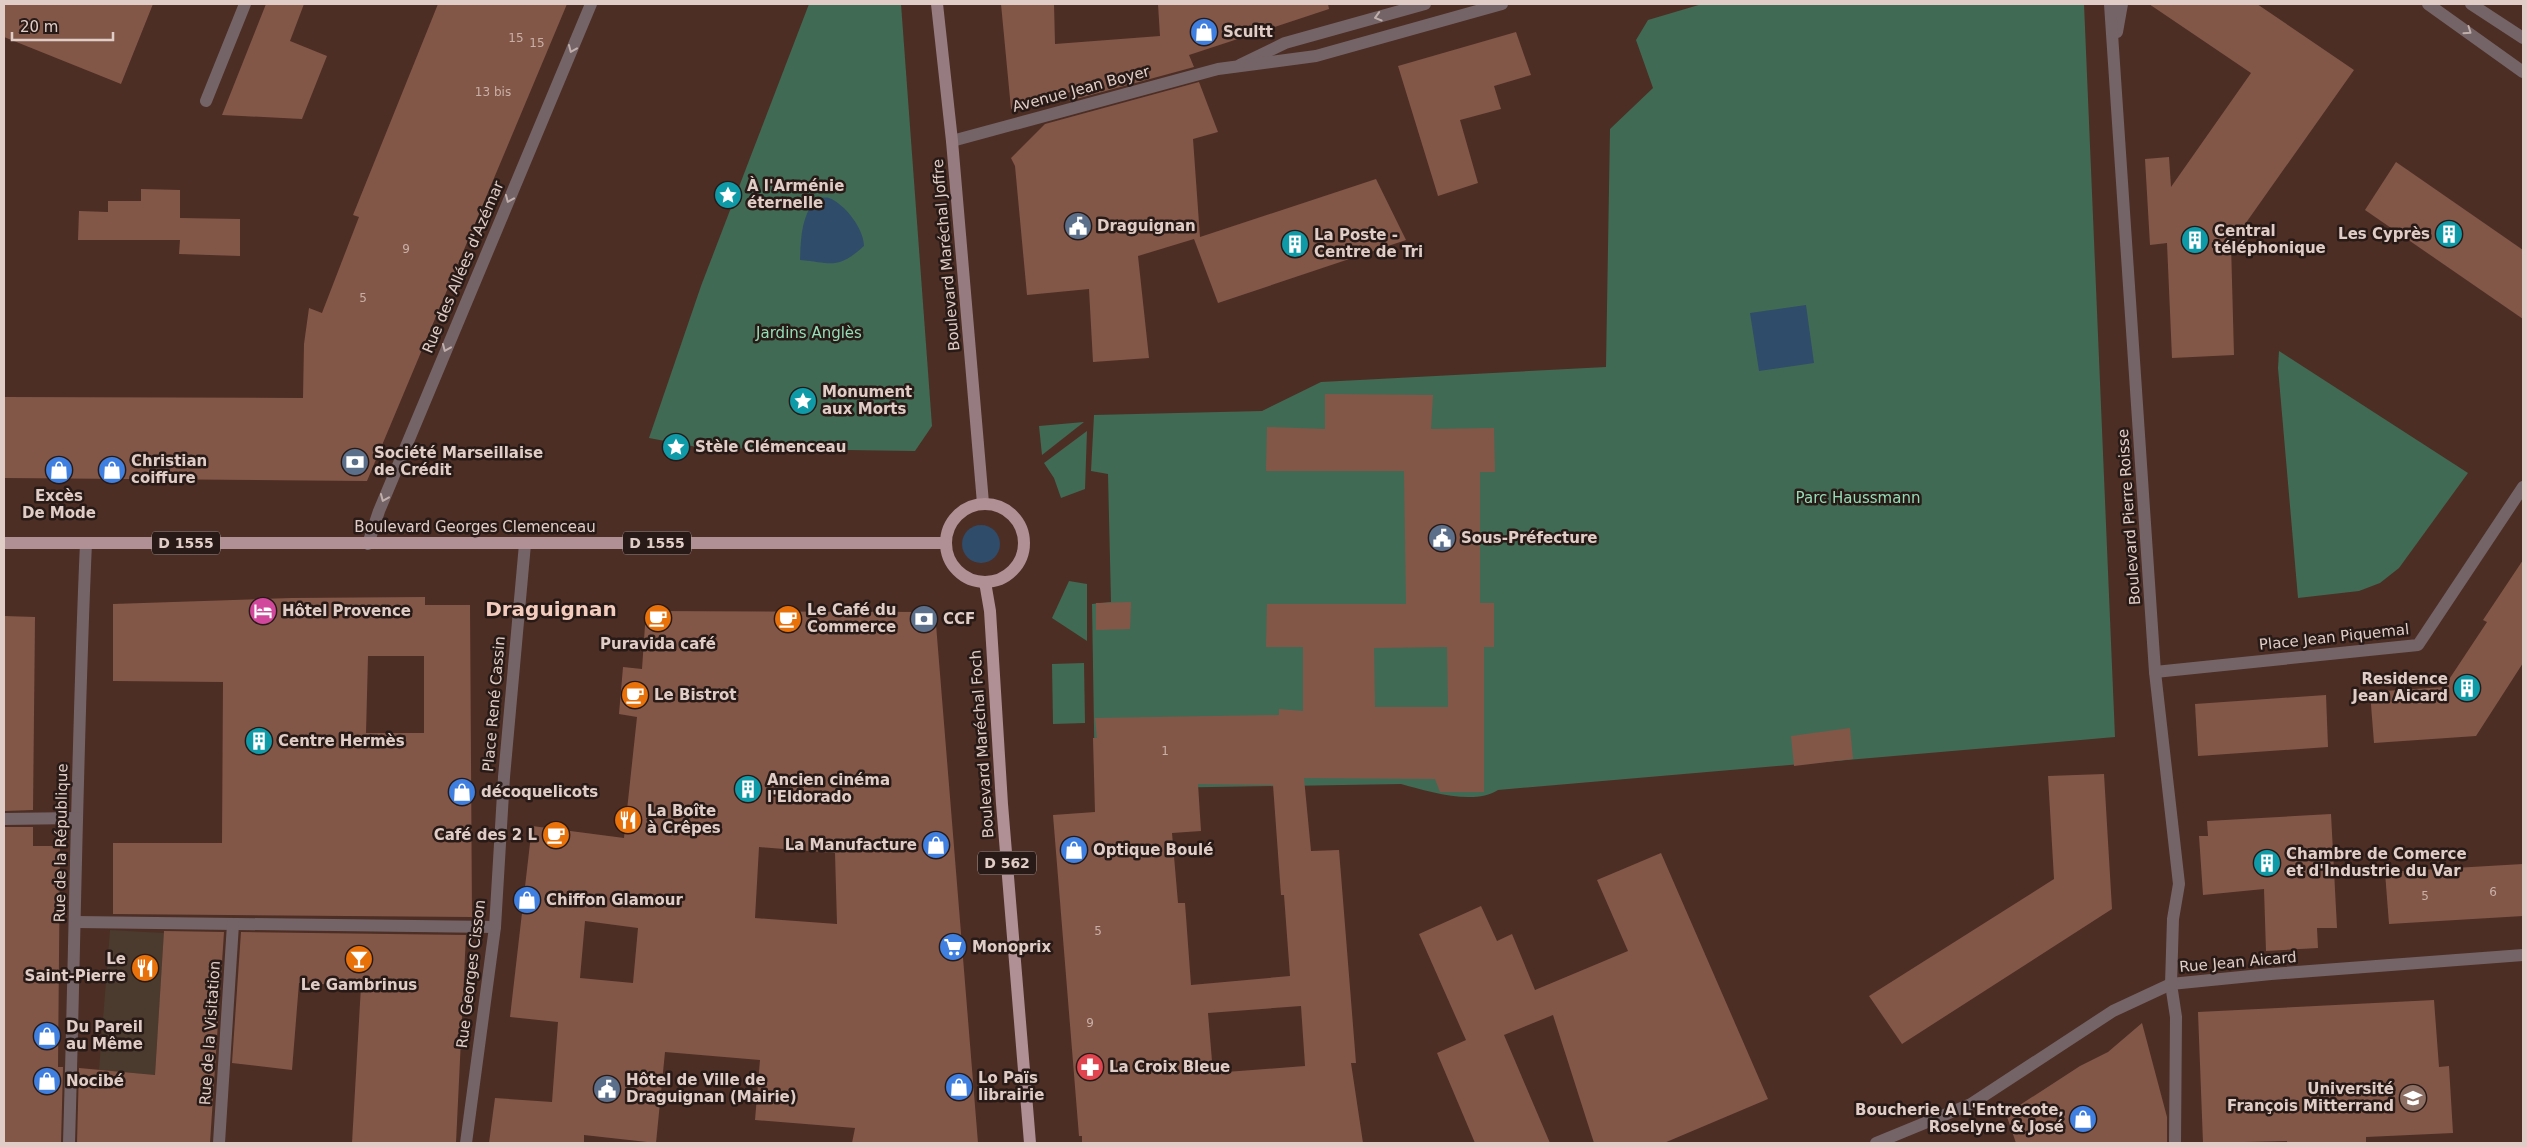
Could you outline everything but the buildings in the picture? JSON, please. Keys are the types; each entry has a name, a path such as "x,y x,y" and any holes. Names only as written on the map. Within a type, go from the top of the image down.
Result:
{"main road":[{"name":"Boulevard Maréchal Joffre","path":"937,4 952,141 983,504"},
{"path":"983,504 999,506 1012,514 1021,526 1024,542 1022,557 1013,570 1000,579 985,582 973,580 962,575 948,555 945,543 948,528 956,516 969,507 983,504"},
{"name":"Boulevard Georges Clemenceau","path":"4,543 945,543"},
{"name":"Boulevard Maréchal Foch","path":"985,582 990,611 1002,804 1030,1143"}],"street":[{"path":"206,101 246,4"},
{"name":"Rue des Allées d'Azémar","path":"368,544 379,511 591,4"},
{"path":"1237,66 1285,43 1425,4"},
{"path":"1237,66 1316,56 1502,4"},
{"name":"Boulevard Pierre Roisse","path":"2110,4 2155,672 2179,884 2173,920 2171,984 2176,1017 2175,1143"},
{"name":"Boulevard Pierre Roisse","path":"2114,47 2122,4"},
{"path":"2428,4 2523,72"},
{"path":"2471,4 2523,38"},
{"name":"Avenue Jean Boyer","path":"952,141 1218,69 1237,66"},
{"name":"Place Jean Piquemal","path":"2155,672 2418,645 2523,488"},
{"name":"Rue de la République","path":"69,1143 86,543"},
{"name":"Place René Cassin","path":"502,808 525,544"},
{"name":"Rue Georges Cisson","path":"466,1143 494,927 502,808"},
{"path":"4,818 77,818"},
{"path":"76,922 494,927"},
{"name":"Rue de la Visitation","path":"220,1143 233,924"},
{"name":"Rue Jean Aicard","path":"1876,1143 1971,1104 2113,1011 2171,984 2271,974 2523,955"}],"shaded area":[{"path":"110,930 164,933 155,1075 99,1070"}],"green space":[{"name":"Jardins Anglès","path":"809,4 901,4 932,426 915,451 702,448 649,438 701,286"},
{"name":"Parc Haussmann","path":"1702,4 2084,4 2115,737 1498,790 1488,795 1476,797 1450,796 1401,784 1095,789 1092,604 1111,602 1108,474 1091,471 1094,415 1262,411 1321,382 1606,367 1610,129 1653,88 1636,40 1648,20"},
{"path":"2279,351 2468,473 2399,568 2380,583 2359,591 2298,598 2278,368"},
{"path":"1084,422 1042,455 1039,426"},
{"path":"1087,431 1085,489 1061,498 1054,478 1044,463"},
{"path":"1069,581 1087,584 1087,641 1052,618"},
{"path":"1084,663 1085,723 1053,724 1052,664"}],"water":[{"path":"817,198 829,198 835,201 847,211 861,232 864,246 841,262 828,263 800,260 805,220"},
{"path":"1806,305 1814,363 1759,371 1750,313"},
{"path":"981,525 988,526 994,531 999,537 999,551 994,557 988,562 981,563 974,562 968,557 963,551 962,544 963,537 968,531 974,526"}],"place":[{"name":"Scultt","path":"1204,32"},
{"name":"À l'Arménie éternelle","path":"728,195"},
{"name":"Draguignan","path":"1078,226"},
{"name":"Les Cyprès","path":"2449,234"},
{"name":"Central téléphonique","path":"2195,240"},
{"name":"La Poste - Centre de Tri","path":"1295,244"},
{"name":"Monument aux Morts","path":"803,401"},
{"name":"Stèle Clémenceau","path":"676,447"},
{"name":"Société Marseillaise de Crédit","path":"355,462"},
{"name":"Excès De Mode","path":"59,470"},
{"name":"Christian coiffure","path":"112,470"},
{"name":"Sous-Préfecture","path":"1442,538"},
{"name":"Hôtel Provence","path":"263,611"},
{"name":"Puravida café","path":"658,618"},
{"name":"Le Café du Commerce","path":"788,619"},
{"name":"CCF","path":"924,619"},
{"name":"Residence Jean Aicard","path":"2467,688"},
{"name":"Le Bistrot","path":"635,695"},
{"name":"Centre Hermès","path":"259,741"},
{"name":"Ancien cinéma l'Eldorado","path":"748,789"},
{"name":"décoquelicots","path":"462,792"},
{"name":"La Boîte à Crêpes","path":"628,820"},
{"name":"Café des 2 L","path":"556,835"},
{"name":"La Manufacture","path":"936,845"},
{"name":"Optique Boulé","path":"1074,850"},
{"name":"Chambre de Comerce et d'Industrie du Var","path":"2267,863"},
{"name":"Chiffon Glamour","path":"527,900"},
{"name":"Monoprix","path":"953,947"},
{"name":"Le Gambrinus","path":"359,959"},
{"name":"Le Saint-Pierre","path":"145,968"},
{"name":"Du Pareil au Même","path":"47,1036"},
{"name":"La Croix Bleue","path":"1090,1067"},
{"name":"Nocibé","path":"47,1081"},
{"name":"Lo Païs librairie","path":"959,1087"},
{"name":"Hôtel de Ville de Draguignan (Mairie)","path":"607,1089"},
{"name":"Université François Mitterrand","path":"2413,1098"},
{"name":"Boucherie A L'Entrecote, Roselyne & José","path":"2083,1119"}],"district":[{"name":"Draguignan","path":"551,609"}]}
